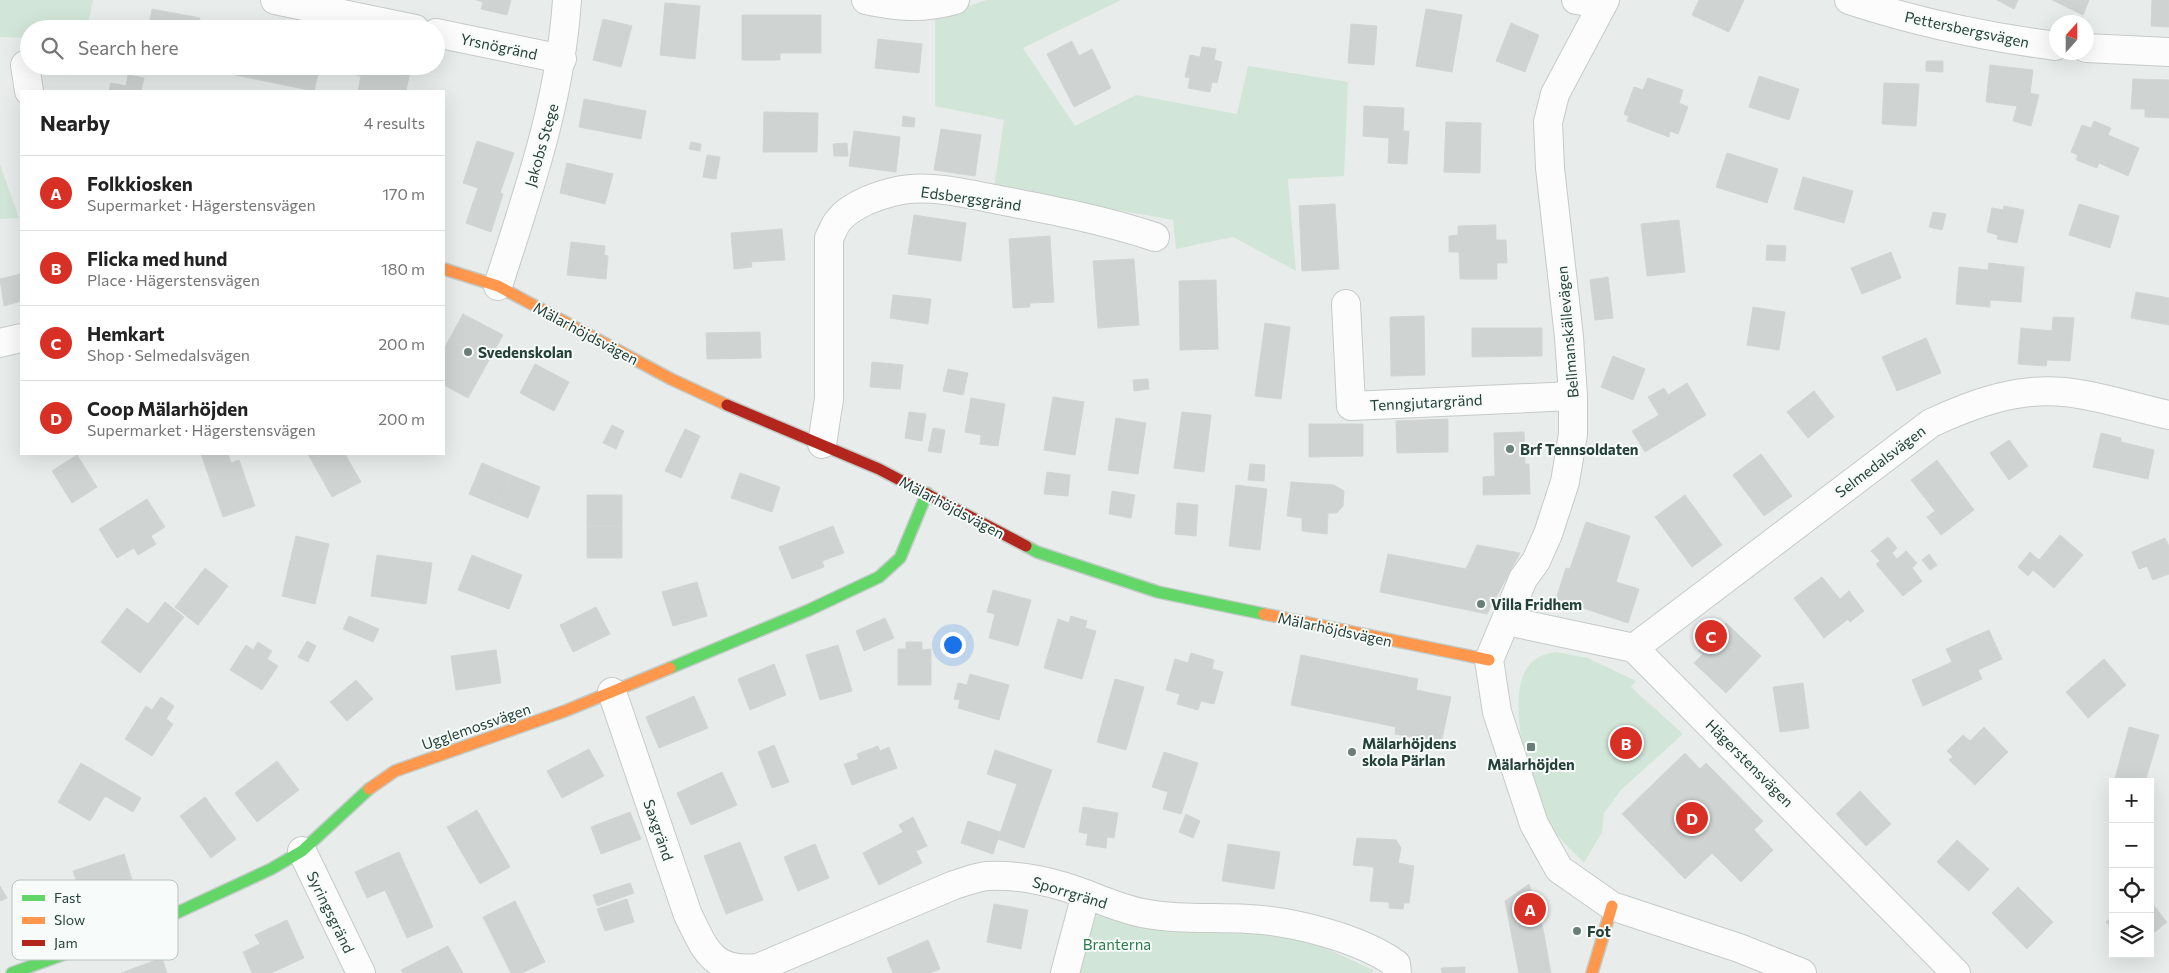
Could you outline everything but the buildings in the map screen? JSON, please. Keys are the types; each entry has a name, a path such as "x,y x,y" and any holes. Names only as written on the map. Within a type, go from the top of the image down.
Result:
{"street":[{"path":"275,0 372,20"},
{"name":"Jakobs Stege","path":"498,286 550,121 562,59 567,0"},
{"path":"866,0 902,8 930,7 955,0"},
{"path":"1576,0 1604,2"},
{"name":"Pettersbergsvägen","path":"1848,0 1935,24 2049,45"},
{"name":"Bellmanskällevägen","path":"1489,660 1507,621 1523,579 1536,561 1548,534 1565,482 1573,434 1574,396 1550,168 1548,122 1555,94 1604,2"},
{"name":"Yrsnögränd","path":"445,35 562,59"},
{"path":"2094,48 2169,52"},
{"path":"27,75 30,90"},
{"name":"Edsbergsgränd","path":"822,444 829,399 829,238 837,222 847,211 871,200 903,190 938,190 1063,213 1124,227 1155,237"},
{"name":"Mälarhöjdsvägen","path":"445,269 498,286 696,392 822,444 927,493 1037,552 1158,592 1489,660"},
{"name":"Tenngjutargränd","path":"1346,304 1351,406 1574,396"},
{"path":"0,343 20,338"},
{"name":"Selmedalsvägen","path":"1634,648 1931,423 1959,410 1991,400 2017,395 2064,392 2169,415"},
{"name":"Ugglemossvägen","path":"178,912 202,903 302,851 360,796 395,771 565,711 809,610 879,577 900,558 927,493"},
{"path":"1507,621 1634,648"},
{"name":"Hägerstensvägen","path":"1634,648 1952,972"},
{"path":"1489,660 1501,730 1534,824 1559,869 1612,906 1739,948 1802,973"},
{"name":"Saxgränd","path":"612,692 688,915 704,949 715,964"},
{"name":"Syringsgränd","path":"302,851 360,973"},
{"name":"Sporrgränd","path":"715,964 725,970 738,973 758,968 972,879 987,876 1032,880 1086,894 1116,906 1142,913 1183,918 1248,919 1286,924 1339,938 1384,955 1396,964 1397,973"},
{"path":"1065,973 1086,894"},
{"path":"1592,973 1612,906"},
{"name":"Ugglemossvägen","path":"12,973 47,960"}],"green space":[{"path":"0,0 93,0 89,20 20,20 20,38 0,37"},
{"path":"987,0 1121,0 1023,48 1075,126 1136,95 1237,114 1248,66 1348,82 1344,176 1288,179 1296,271 1233,237 1176,249 1173,220 994,188 1004,120 935,106 935,17"},
{"path":"0,164 19,218 0,219"},
{"path":"1556,652 1588,658 1636,681 1631,687 1683,734 1621,790 1604,813 1602,832 1584,863 1556,833 1545,814 1529,773 1520,725 1518,703 1521,683 1527,668 1540,657"},
{"name":"Branterna","path":"1106,911 1248,930 1313,942 1373,970 1373,973 1078,973 1094,918"}],"traffic: fast":[{"path":"670,668 809,610 879,577 900,558 927,493"},
{"path":"1026,546 1037,552 1158,592 1264,614"},
{"path":"178,912 271,869 302,851 369,789"},
{"path":"12,973 48,960"}],"traffic: slow":[{"path":"445,269 498,286 671,379 727,405"},
{"path":"1264,614 1489,660"},
{"path":"369,789 395,771 565,711 670,668"},
{"path":"1592,973 1612,906"}],"traffic: jam":[{"path":"727,405 879,469 1026,546"}],"place":[{"name":"Svedenskolan","path":"468,352"},
{"name":"Brf Tennsoldaten","path":"1510,449"},
{"name":"Villa Fridhem","path":"1481,604"},
{"name":"Hemkart","path":"1711,636"},
{"name":"Flicka med hund","path":"1626,743"},
{"name":"Mälarhöjden","path":"1531,747"},
{"name":"Mälarhöjdens skola Pärlan","path":"1352,752"},
{"name":"Coop Mälarhöjden","path":"1692,818"},
{"name":"Folkkiosken","path":"1530,909"},
{"name":"Fot","path":"1577,931"}]}
